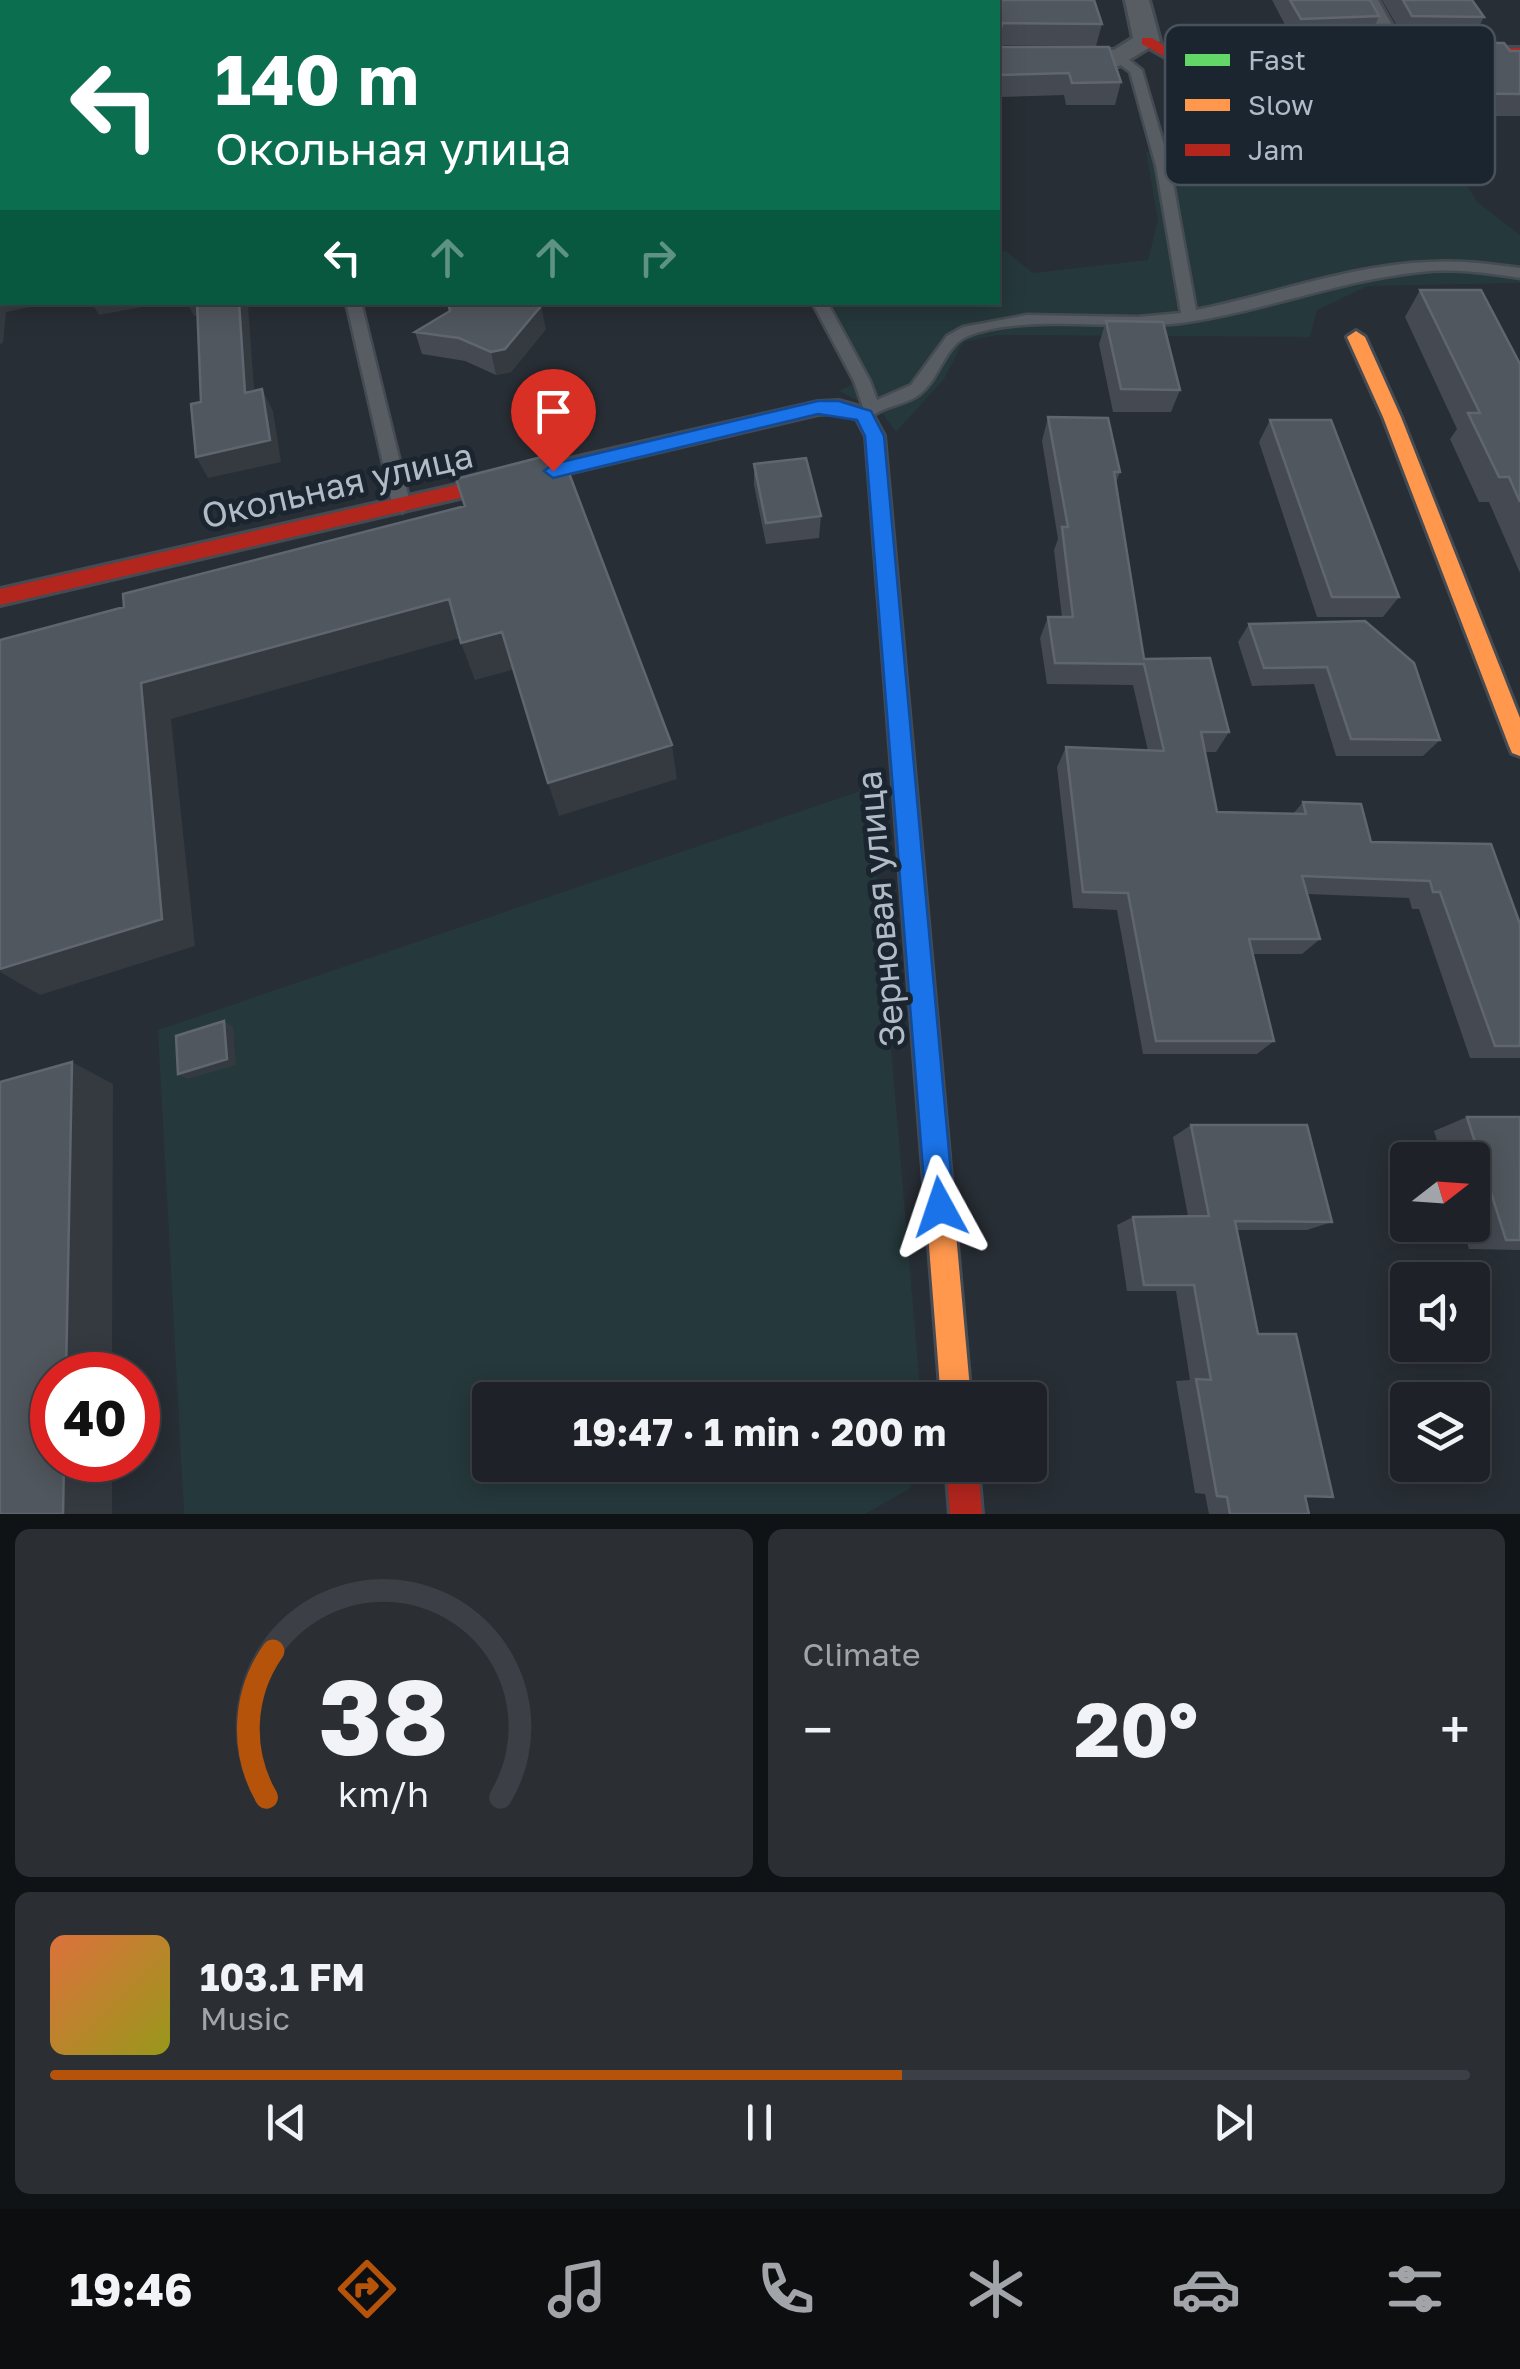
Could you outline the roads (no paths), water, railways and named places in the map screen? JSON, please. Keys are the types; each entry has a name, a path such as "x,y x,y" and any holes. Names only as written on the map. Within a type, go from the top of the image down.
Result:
{"street":[{"path":"1137,0 1147,41 1165,52"},
{"path":"1366,0 1380,25"},
{"path":"1000,57 1119,58 1147,41"},
{"path":"1495,52 1520,52"},
{"path":"1356,337 1392,416 1520,746"},
{"name":"Окольная улица","path":"0,597 818,408 868,411"},
{"name":"Зерновая улица","path":"868,411 875,436 954,1382"},
{"path":"963,1482 966,1514"}],"lane":[{"path":"1119,58 1136,70 1165,178"},
{"path":"1166,185 1188,316"},
{"path":"821,305 862,381 868,411 916,390 956,336 1025,317 1137,322 1188,316 1414,268 1502,268 1520,272"},
{"path":"354,305 402,507"}]}
